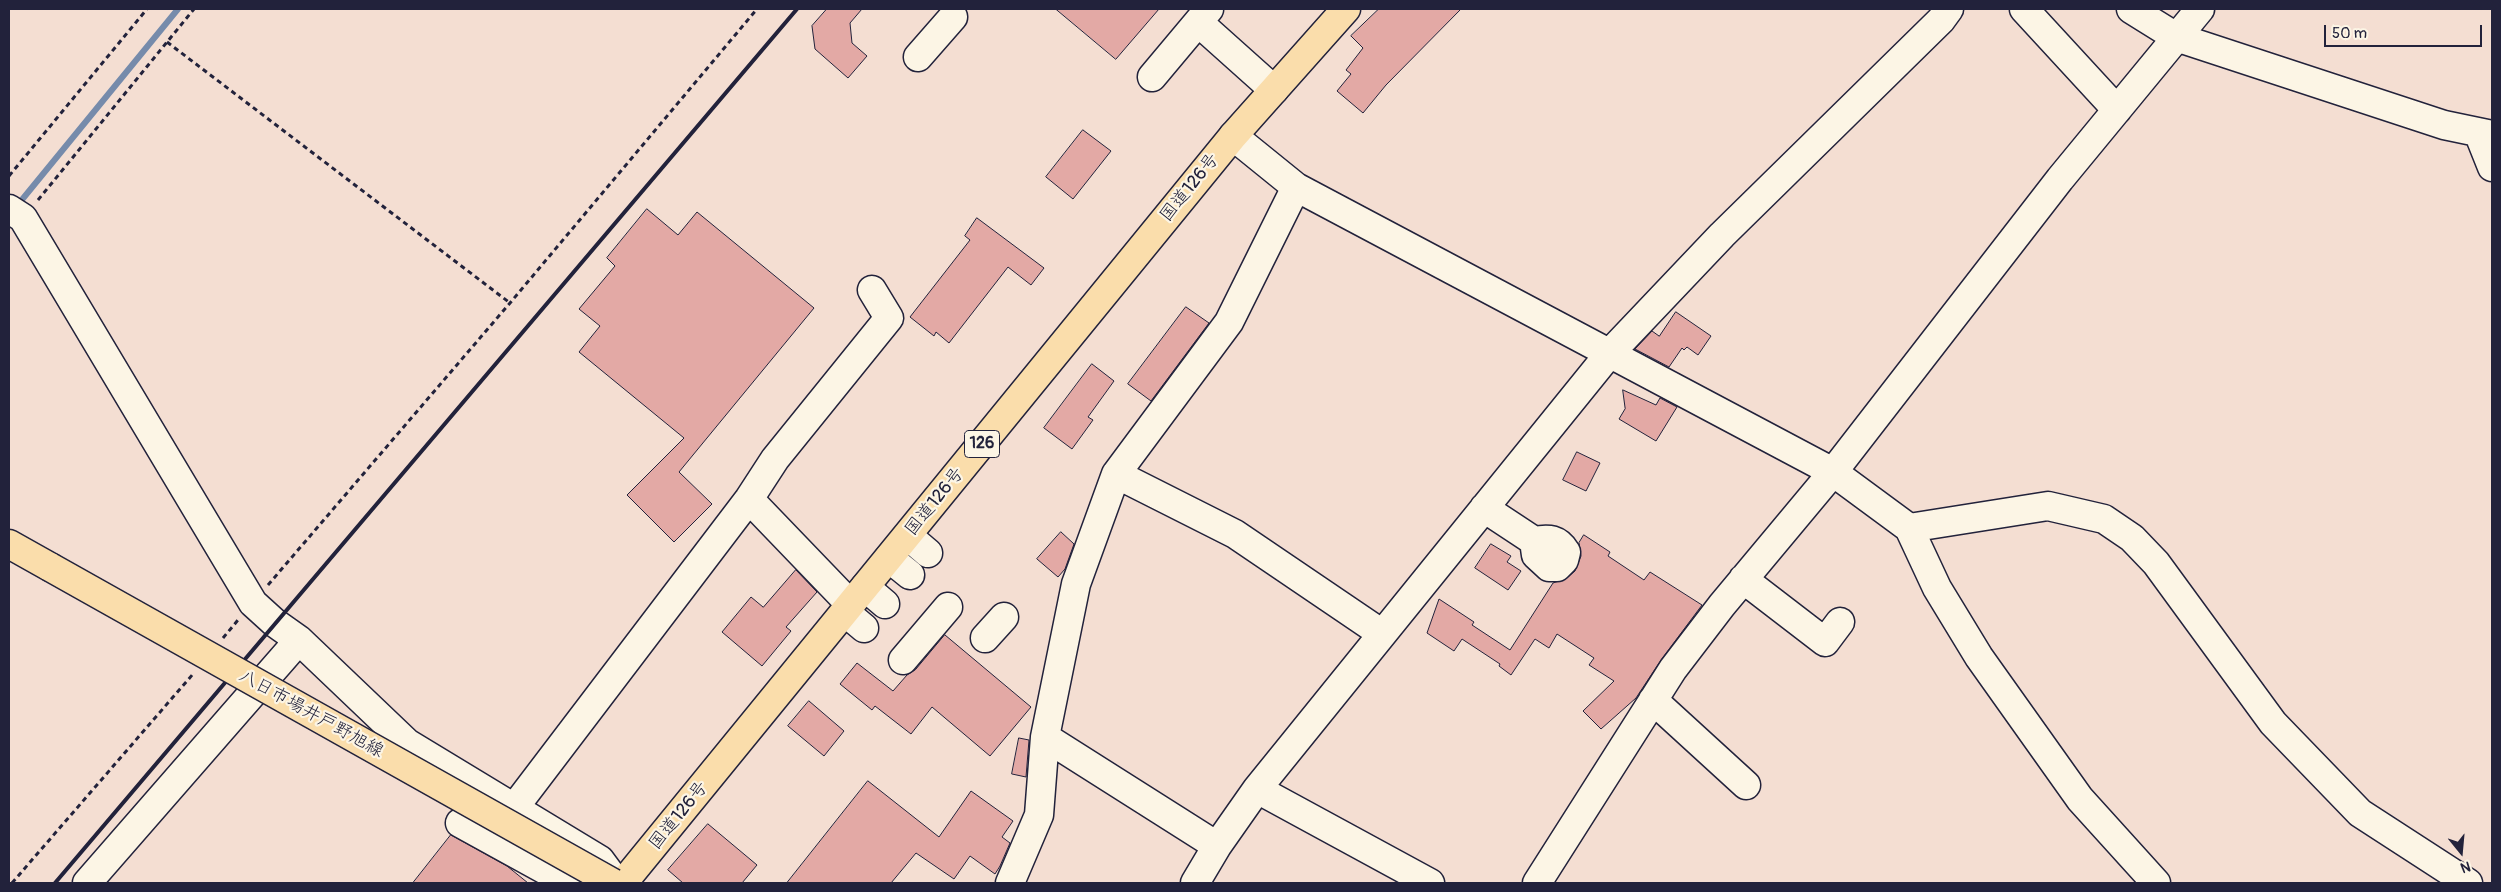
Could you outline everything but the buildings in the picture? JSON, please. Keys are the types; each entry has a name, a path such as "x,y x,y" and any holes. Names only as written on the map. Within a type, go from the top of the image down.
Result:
{"main road":[{"name":"国道126号","path":"623,883 862,607 889,558 1233,136 1346,9"},
{"name":"八日市場井戸野旭線","path":"9,544 613,883"}],"street":[{"path":"1195,883 1217,846 1257,789 1381,633 1609,354 1722,235 1949,9"},
{"path":"2024,9 2117,110"},
{"path":"2131,9 2176,37 2444,126 2485,133 2492,167"},
{"path":"1538,883 1673,669 1744,579 1833,472 2060,180 2200,9"},
{"path":"1152,76 1204,15 1274,90"},
{"path":"918,57 953,17"},
{"path":"1233,136 1296,187 1833,472 1909,528 1937,588 1979,656 2132,873 2156,883"},
{"path":"1010,883 1039,816 1045,737 1076,584 1116,474 1229,322 1296,187"},
{"path":"16,214 253,603 298,640 408,743 600,860 617,883"},
{"path":"514,808 749,498 775,459 889,318 872,290"},
{"path":"1116,474 1236,534 1381,633"},
{"path":"749,498 862,607"},
{"path":"1909,528 2048,506 2104,518 2132,538 2156,563 2273,723 2360,814 2468,883"},
{"path":"1484,508 1534,541"},
{"path":"908,536 928,554"},
{"path":"889,558 910,575"},
{"path":"1744,579 1825,642 1840,622"},
{"path":"903,660 948,607"},
{"path":"985,638 1004,617"},
{"path":"87,883 298,640"},
{"path":"1653,700 1746,785"},
{"path":"1045,737 1217,846"},
{"path":"1257,789 1430,883"},
{"path":"460,823 569,883"}],"path":[{"path":"9,176 147,9"},
{"path":"16,214 194,9"},
{"path":"221,641 510,303 757,9"},
{"path":"167,42 510,303"},
{"path":"12,883 194,671"}],"waterway":[{"path":"16,207 178,9"}],"railway":[{"path":"55,883 797,9"}]}
